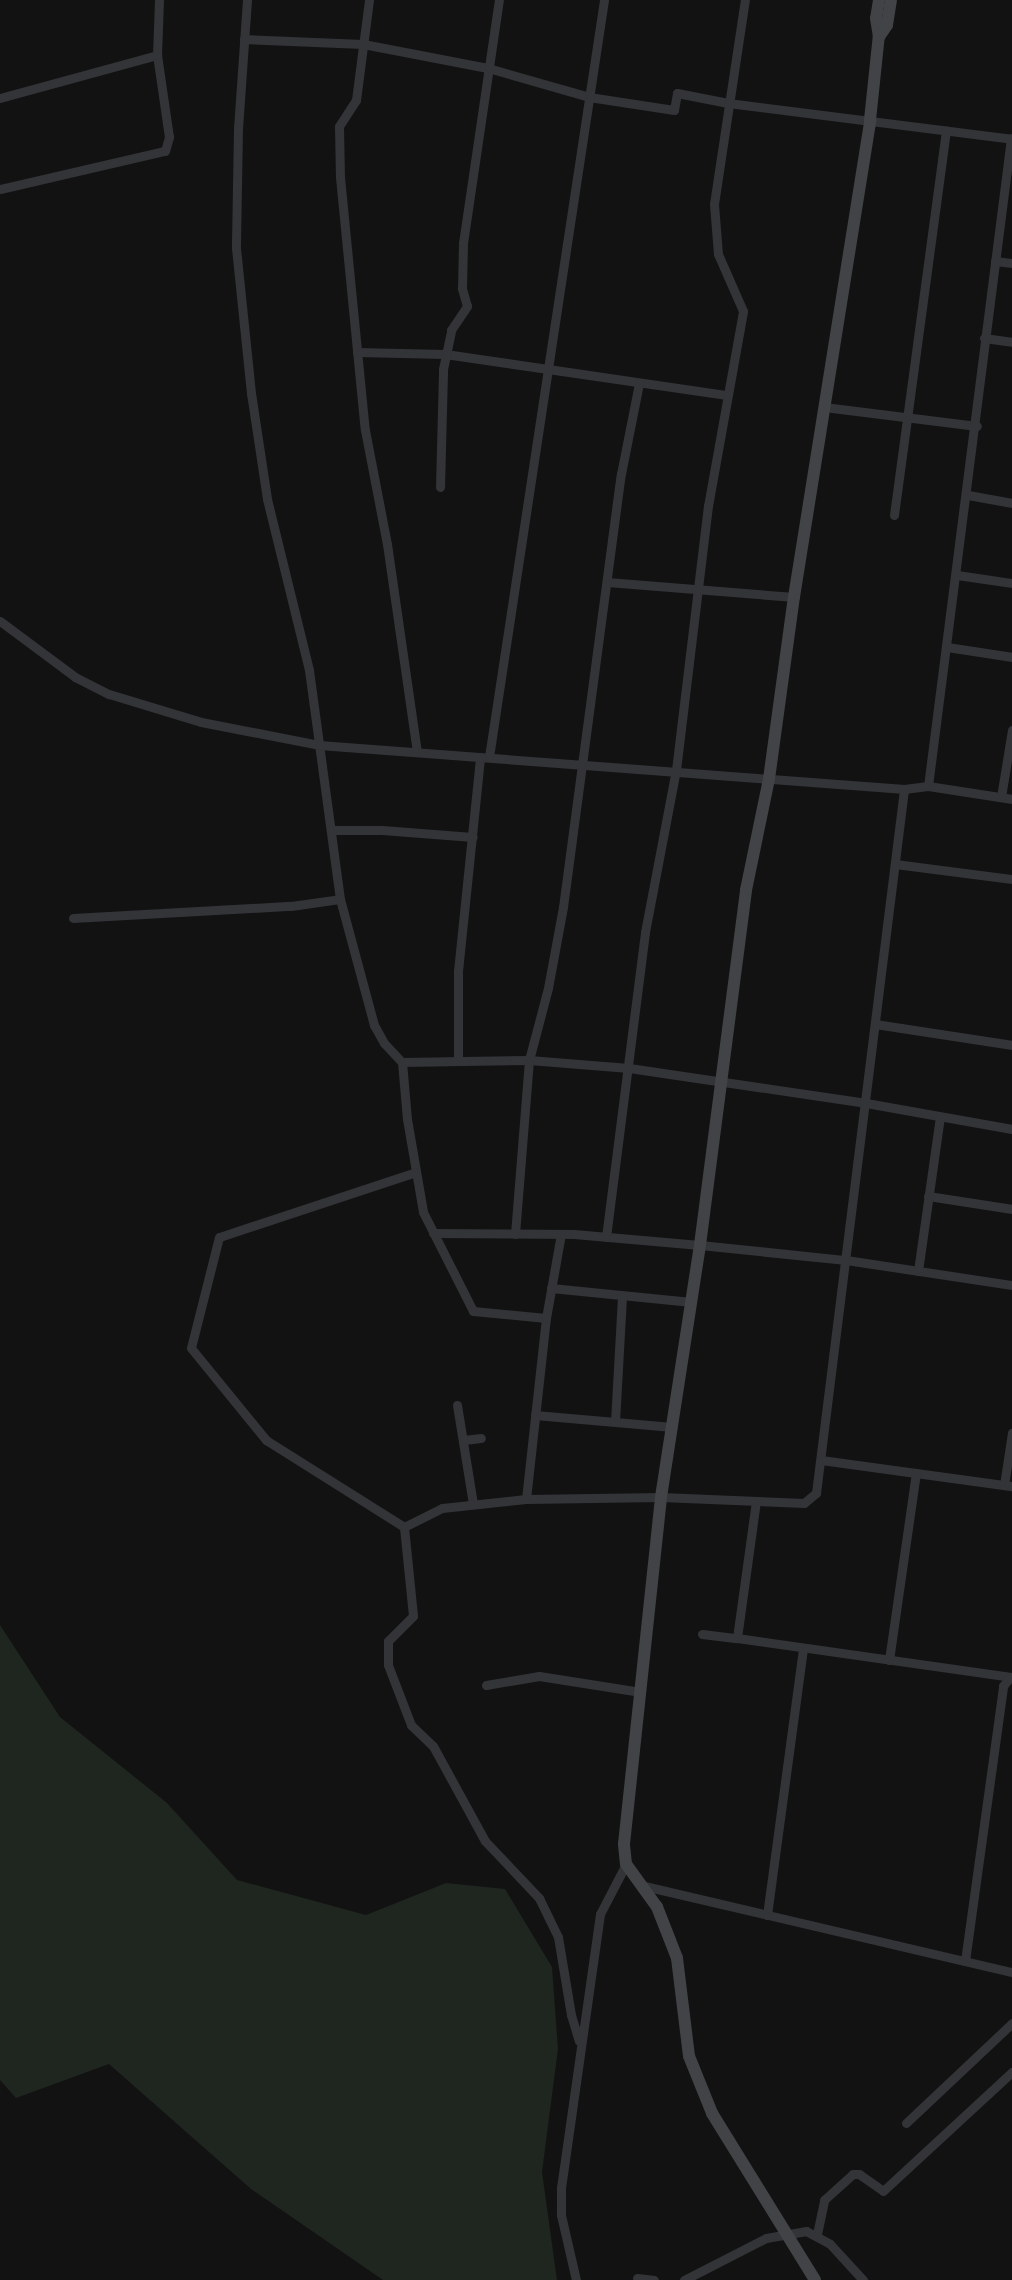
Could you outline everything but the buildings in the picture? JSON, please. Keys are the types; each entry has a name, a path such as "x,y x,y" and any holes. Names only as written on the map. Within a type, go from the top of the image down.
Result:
{"street":[{"path":"0,189 48,175 163,152 170,137 157,55 159,0"},
{"path":"247,0 238,128 236,248 249,370 267,499 309,670 340,898 374,1025 384,1043 402,1062 420,1203 433,1233 473,1311 546,1318"},
{"path":"369,0 356,100 339,126 338,135 365,430 387,544 417,752"},
{"path":"440,487 445,354 451,330 467,306 462,288 463,243 499,0"},
{"path":"458,1061 458,971 484,757 604,0"},
{"path":"606,1237 645,932 676,771 697,589 742,311 738,294 721,267 716,244 714,204 746,0"},
{"path":"814,2280 712,2114 689,2055 676,1958 657,1907 626,1864 624,1844 661,1497 700,1245 719,1083 746,890 769,779 794,597 870,120 879,34 879,0"},
{"path":"879,34 879,37 887,25 891,0"},
{"path":"244,39 363,44 488,68 589,97 674,110 677,93 728,104 1012,139 984,338 977,426 928,786"},
{"path":"0,98 157,55"},
{"path":"894,515 946,130"},
{"path":"995,261 1012,263"},
{"path":"984,338 1012,342"},
{"path":"357,352 445,354 727,395"},
{"path":"515,1234 529,1060 559,930 584,764 621,474 639,383"},
{"path":"824,407 977,426"},
{"path":"968,495 1012,503"},
{"path":"957,575 1012,583"},
{"path":"607,582 794,597"},
{"path":"0,621 75,677 109,694 201,722 319,745 904,789 928,786 1012,799"},
{"path":"947,647 1012,657"},
{"path":"1000,797 1012,730"},
{"path":"404,1527 442,1508 526,1499 661,1497 804,1503 816,1492 904,789"},
{"path":"331,830 382,830 473,837"},
{"path":"895,864 1012,879"},
{"path":"73,918 291,906 340,898"},
{"path":"875,1024 1012,1045"},
{"path":"402,1062 529,1060 629,1068 866,1103 1012,1129"},
{"path":"918,1271 940,1118"},
{"path":"404,1527 256,1431 228,1388 195,1358 191,1336 219,1237 416,1172"},
{"path":"928,1196 1012,1209"},
{"path":"433,1233 561,1234 700,1245 846,1260 1012,1285"},
{"path":"526,1499 546,1318 561,1234"},
{"path":"551,1288 691,1302"},
{"path":"615,1422 622,1295"},
{"path":"457,1405 473,1504"},
{"path":"535,1415 672,1427"},
{"path":"821,1460 1008,1485 1012,1433"},
{"path":"464,1440 480,1438"},
{"path":"890,1660 916,1473"},
{"path":"736,1638 756,1501"},
{"path":"404,1527 413,1616 388,1641 388,1665 411,1725 433,1746 485,1841 539,1898 558,1937 571,2015 579,2041"},
{"path":"702,1634 1011,1677"},
{"path":"767,1914 803,1648"},
{"path":"486,1685 526,1675 641,1692"},
{"path":"965,1961 1003,1686 1011,1677"},
{"path":"576,2280 561,2215 561,2188 579,2041 600,1914 626,1864"},
{"path":"640,1885 1012,1972"},
{"path":"906,2123 1012,2023"},
{"path":"817,2234 825,2200 853,2174 859,2174 883,2191 1012,2072"},
{"path":"684,2280 766,2238 786,2233 817,2234 863,2280"},
{"path":"637,2278 654,2280"}],"shaded area":[{"path":"0,1625 60,1717 167,1803 237,1880 366,1915 446,1883 505,1889 552,1967 558,2049 542,2172 557,2280 383,2280 251,2189 109,2064 16,2098 0,2080"}]}
